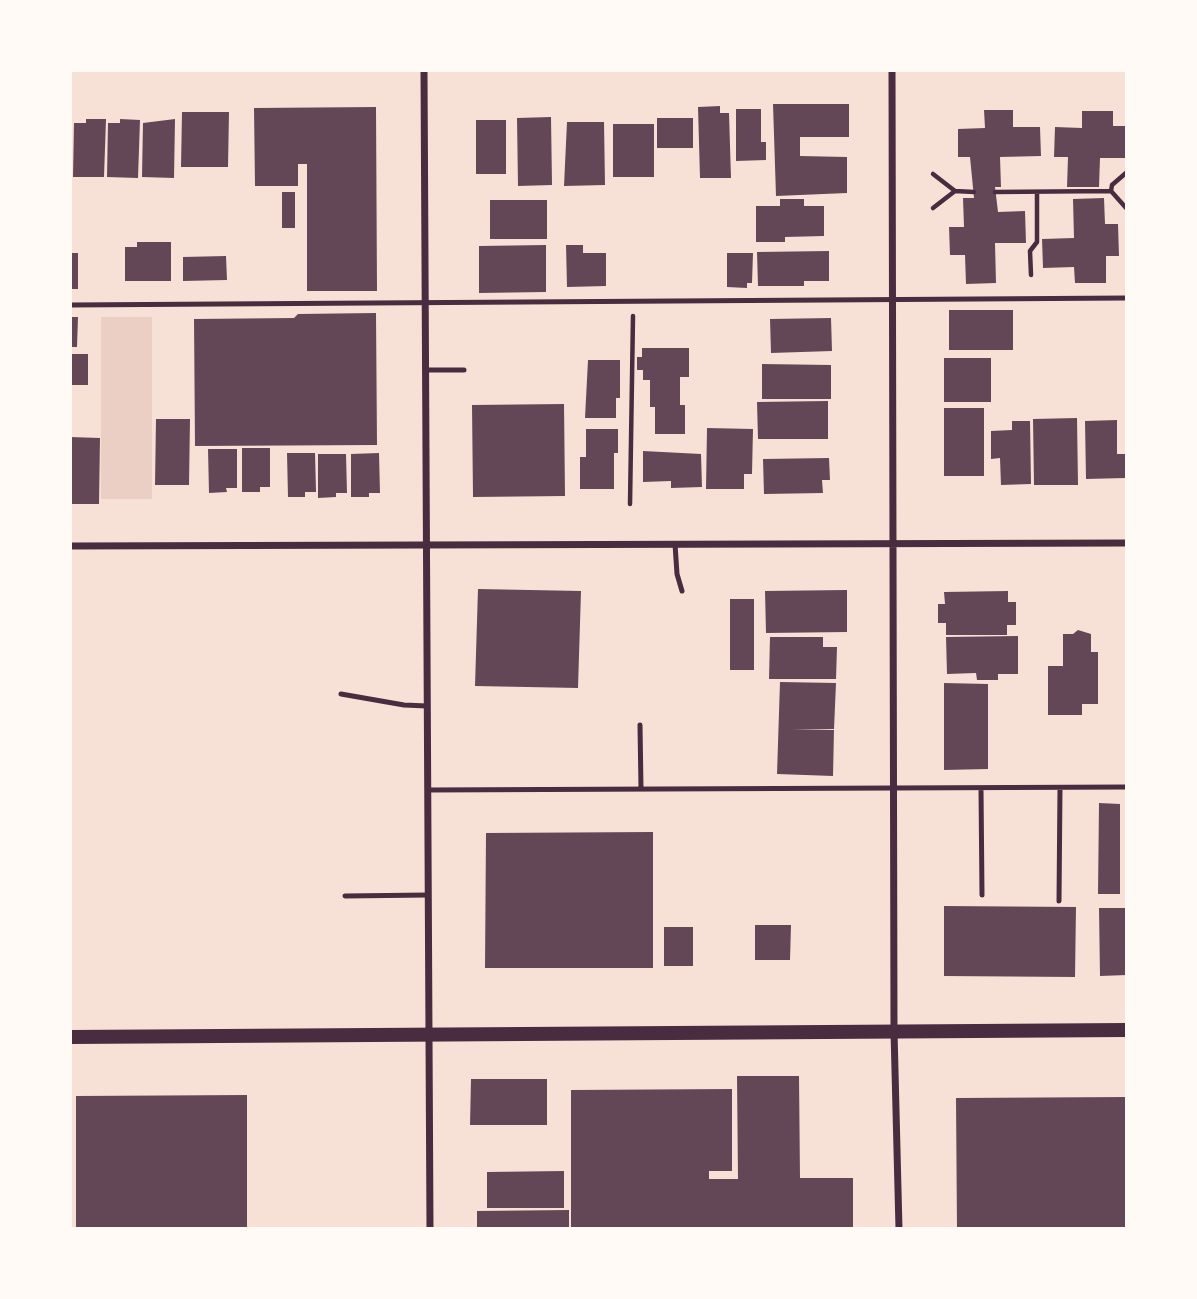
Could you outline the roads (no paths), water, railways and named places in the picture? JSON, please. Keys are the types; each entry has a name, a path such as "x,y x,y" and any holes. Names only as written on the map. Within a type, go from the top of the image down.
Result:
{"main road":[{"path":"70,1037 1127,1030"}],"street":[{"path":"424,70 430,1229"},
{"path":"892,70 894,1031 899,1229"},
{"path":"70,546 1127,543"}],"lane":[{"path":"70,305 1127,298"},
{"path":"425,370 464,370"},
{"path":"675,544 677,574 682,591"},
{"path":"341,694 427,706"},
{"path":"640,725 641,789"},
{"path":"981,788 982,895"},
{"path":"1059,901 1060,788"},
{"path":"428,790 1127,788"},
{"path":"345,896 428,895"}]}
